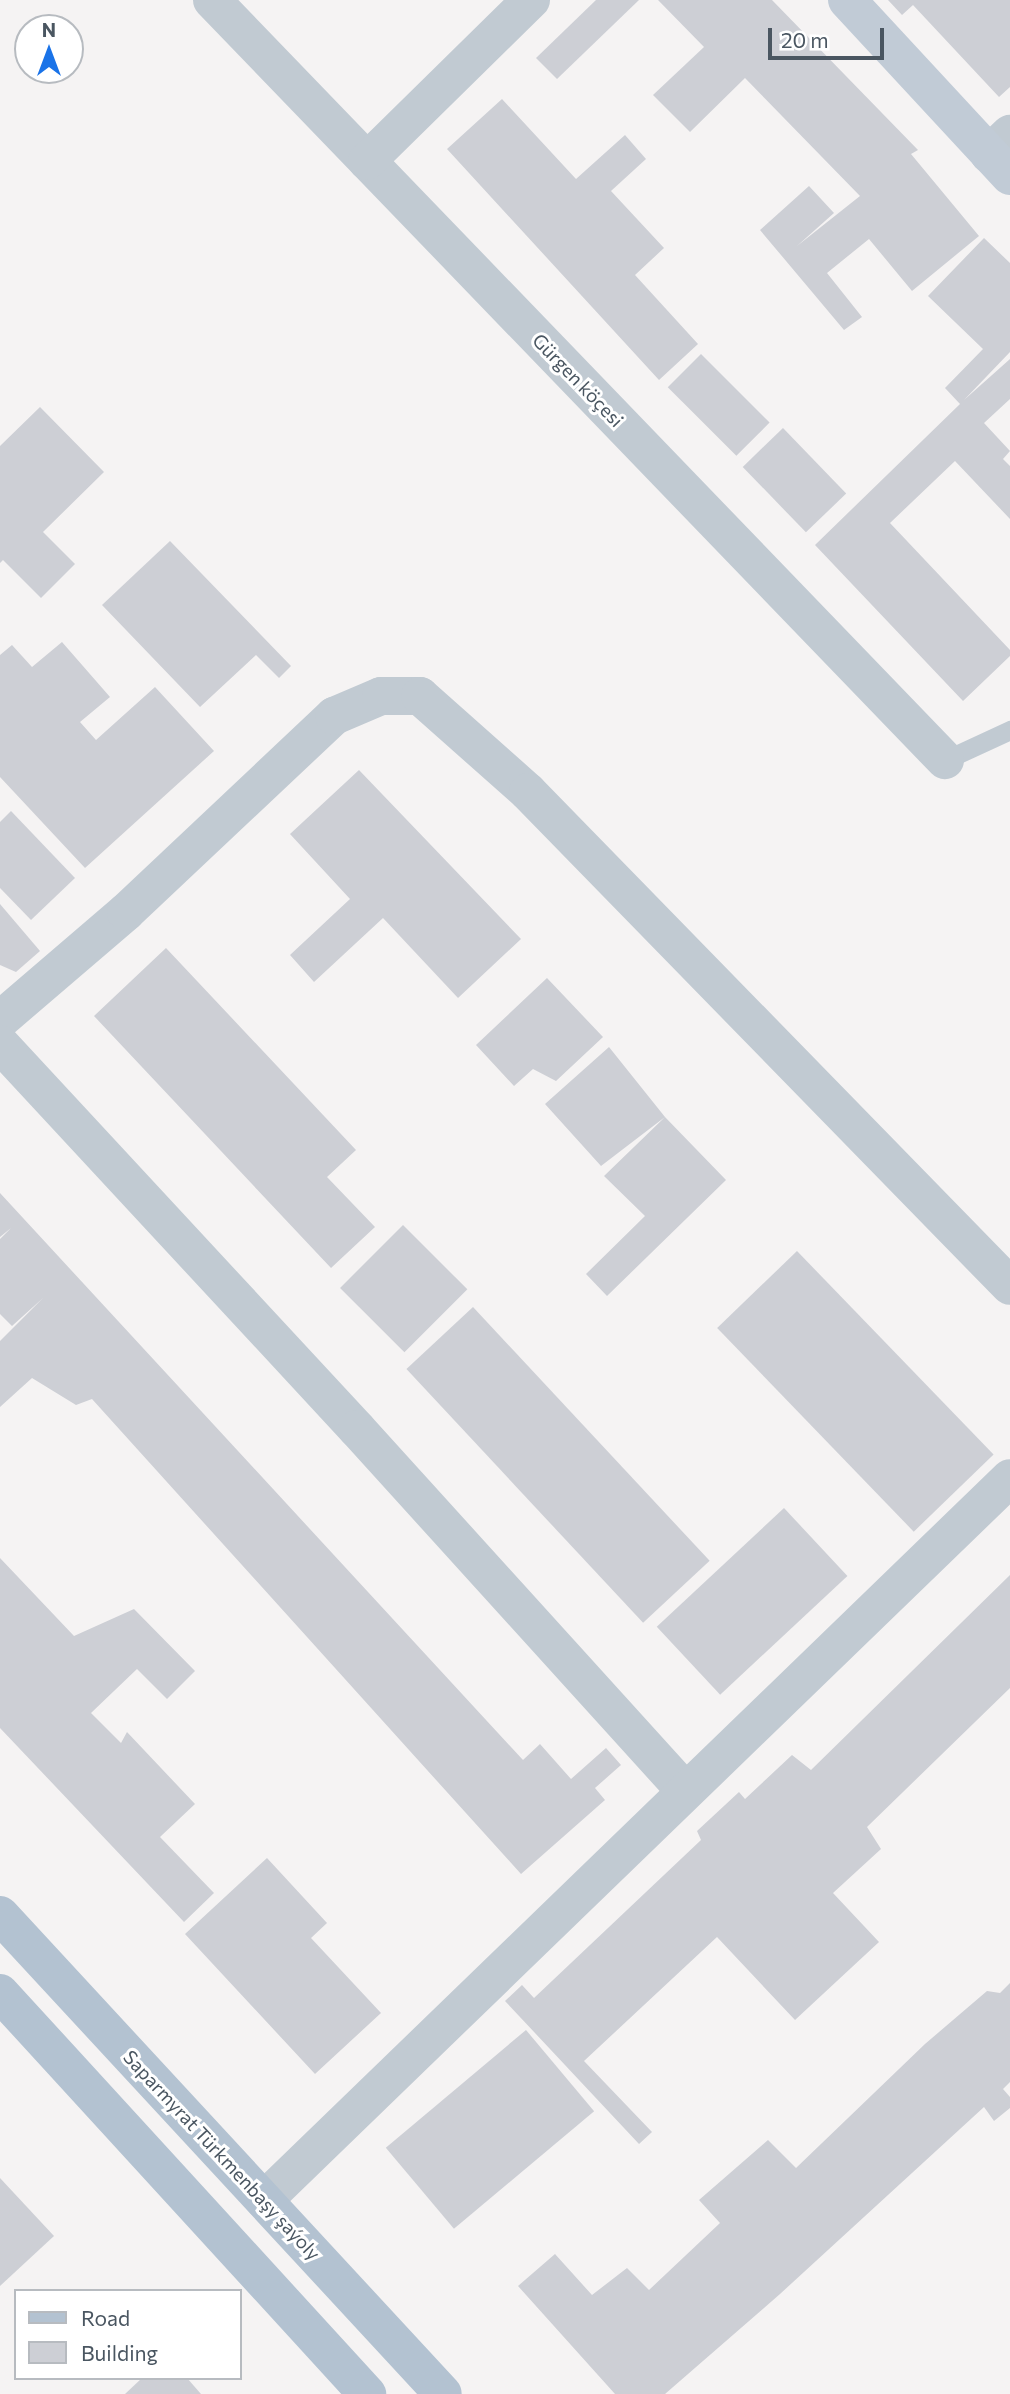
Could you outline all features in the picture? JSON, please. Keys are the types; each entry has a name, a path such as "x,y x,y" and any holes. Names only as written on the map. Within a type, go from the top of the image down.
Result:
{"main road":[{"name":"Saparmyrat Türkmenbaşy şaýoly","path":"0,1915 443,2394"},
{"path":"0,1993 367,2394"}],"street":[{"name":"Gürgen köçesi","path":"212,0 945,760"},
{"path":"367,161 531,0"},
{"path":"847,0 1003,155"},
{"path":"0,1020 126,912 334,716 382,696 420,696 528,792 1010,1286"},
{"path":"0,1044 358,1429 684,1790"},
{"path":"264,2200 684,1790 1010,1478"}],"lane":[{"path":"945,760 1010,730"}],"building":[{"path":"596,0 639,0 557,79 536,58"},
{"path":"658,0 772,0 918,150 911,154 979,236 912,291 869,239 827,273 862,317 844,330 760,230 809,186 834,213 797,246 860,196 745,78 690,132 653,95 704,47"},
{"path":"888,0 1010,0 1010,87 999,97 913,5 902,15"},
{"path":"502,99 576,179 625,135 646,159 611,191 664,248 635,275 698,344 659,380 447,149"},
{"path":"984,238 1010,263 1010,352 964,400 1010,359 1010,399 984,423 1010,451 1003,459 1010,466 1010,519 955,461 890,523 1010,650 1010,656 963,701 815,545 960,404 945,388 983,349 928,296"},
{"path":"701,354 770,423 736,456 668,387"},
{"path":"40,407 104,472 43,532 75,564 41,598 3,560 0,563 0,446"},
{"path":"783,428 846,493 806,532 743,467"},
{"path":"170,541 291,666 279,678 256,655 200,707 102,605"},
{"path":"62,642 110,697 80,722 96,740 155,687 214,751 85,868 0,777 0,655 12,645 32,667"},
{"path":"359,770 521,939 458,998 383,918 314,982 290,955 350,899 290,834"},
{"path":"11,811 75,878 31,920 0,888 0,822"},
{"path":"0,904 40,951 16,972 0,965"},
{"path":"166,948 356,1150 327,1177 375,1227 331,1268 94,1016"},
{"path":"547,978 603,1037 556,1081 533,1069 514,1086 476,1045"},
{"path":"609,1047 665,1117 601,1166 545,1104"},
{"path":"665,1117 726,1180 607,1296 586,1274 645,1216 604,1176"},
{"path":"0,1193 523,1760 540,1744 571,1779 606,1748 621,1765 595,1788 605,1800 521,1874 92,1399 76,1405 32,1378 0,1407 0,1341 43,1298 12,1326 0,1314 0,1239 11,1228 0,1237"},
{"path":"403,1225 467,1289 404,1352 340,1288"},
{"path":"797,1251 994,1455 914,1532 717,1328"},
{"path":"473,1307 710,1561 643,1623 406,1369"},
{"path":"784,1508 847,1576 720,1695 657,1627"},
{"path":"0,1558 74,1636 134,1609 195,1671 167,1699 137,1669 91,1713 121,1743 127,1732 195,1804 160,1837 214,1893 184,1922 0,1728"},
{"path":"1010,1575 1010,1688 867,1827 881,1849 833,1893 879,1942 795,2020 717,1937 584,2061 652,2132 639,2144 505,2001 522,1985 534,1998 701,1840 697,1831 739,1792 745,1799 792,1755 811,1770"},
{"path":"267,1858 327,1923 311,1938 381,2013 315,2074 185,1934"},
{"path":"1010,1983 1010,2082 1003,2089 1010,2097 1010,2108 994,2121 984,2107 780,2294 665,2394 615,2394 518,2286 555,2254 592,2295 627,2268 649,2290 720,2223 699,2200 768,2140 796,2168 925,2044 987,1991 1000,1993"},
{"path":"526,2030 594,2111 454,2229 386,2148"},
{"path":"0,2178 54,2236 0,2286"},
{"path":"140,2380 189,2380 201,2394 125,2394"}]}
